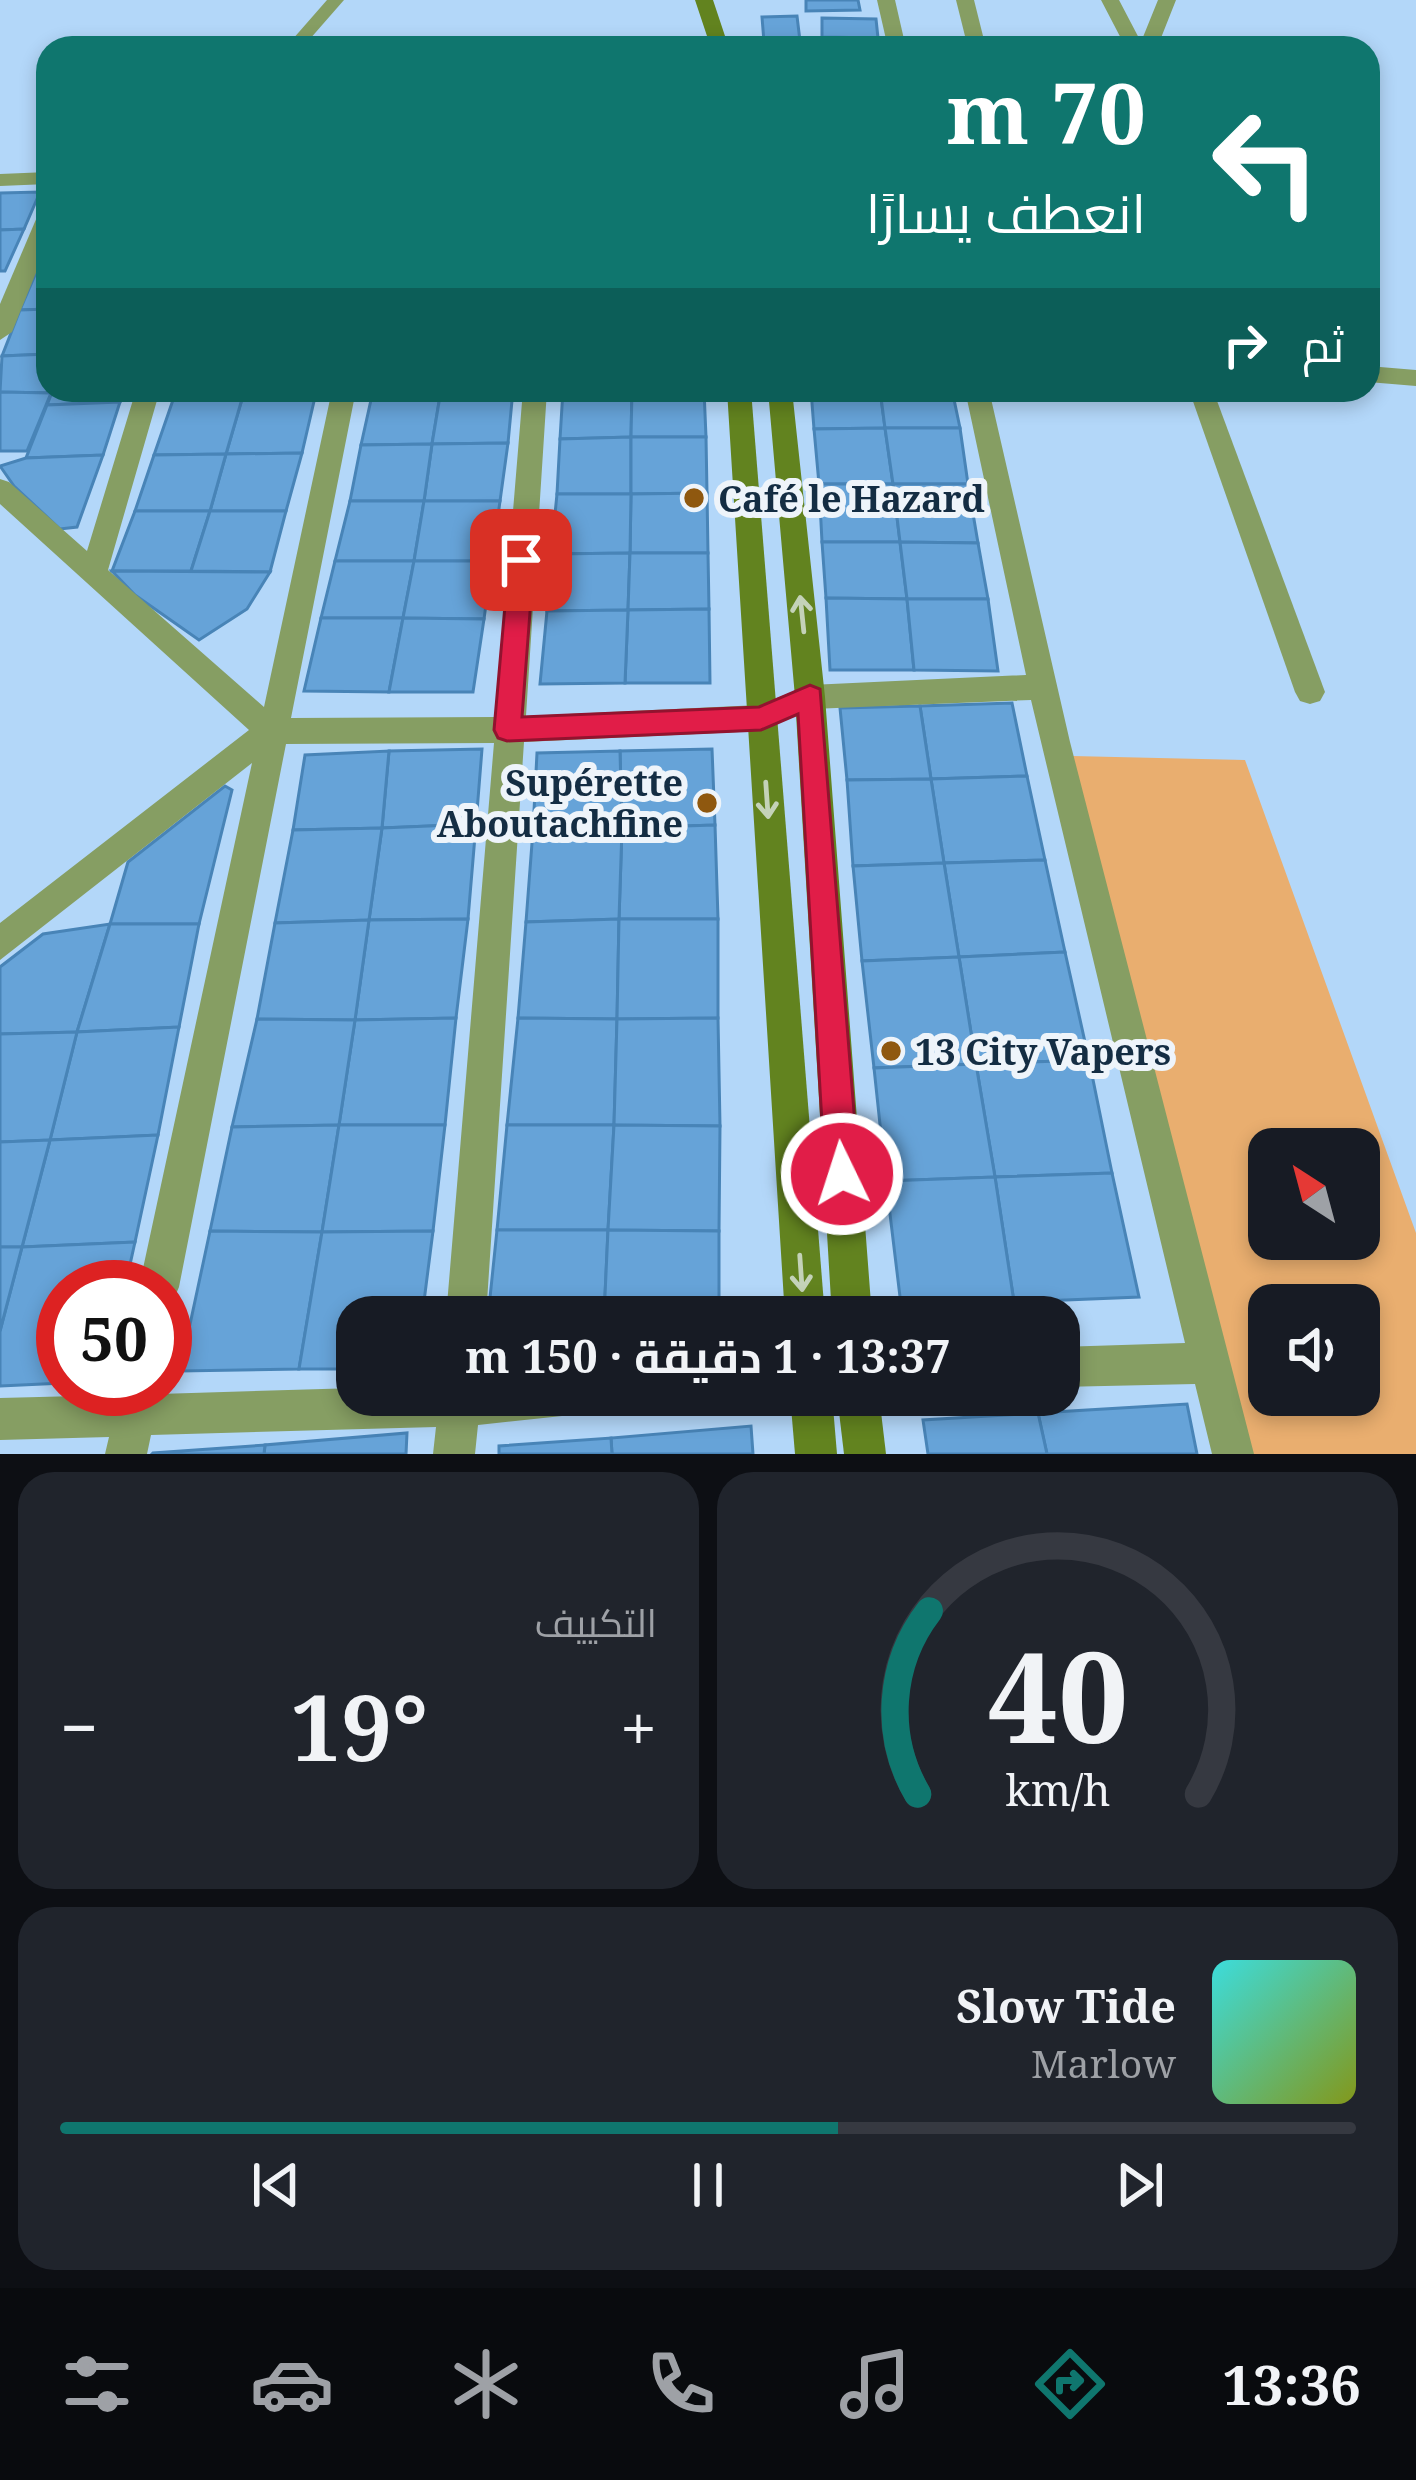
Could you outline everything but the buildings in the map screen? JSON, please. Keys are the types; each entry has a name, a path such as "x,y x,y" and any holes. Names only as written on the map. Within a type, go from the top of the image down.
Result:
{"main road":[{"path":"684,0 694,36"},
{"path":"704,0 716,36"},
{"path":"740,402 803,1296"},
{"path":"781,402 810,697 851,1296"},
{"path":"812,1416 815,1454"},
{"path":"860,1416 865,1454"}],"street":[{"path":"886,0 894,36"},
{"path":"965,0 974,36"},
{"path":"1110,0 1129,36"},
{"path":"1153,36 1167,0"},
{"path":"0,180 36,178"},
{"path":"0,332 36,246"},
{"path":"1380,375 1416,378"},
{"path":"94,572 144,402"},
{"path":"164,1260 341,402"},
{"path":"467,1296 534,402"},
{"path":"980,402 1042,687 1233,1454"},
{"path":"1205,402 1310,692"},
{"path":"0,489 270,731"},
{"path":"0,944 270,731 507,730 761,718 810,697 1042,687"},
{"path":"1080,1367 1212,1364"},
{"path":"0,1419 133,1419 336,1407"},
{"path":"454,1454 458,1416"}],"lane":[{"path":"304,36 336,0"}],"shaded area":[{"path":"1072,756 1245,760 1378,1128 1248,1128 1248,1260 1380,1260 1380,1133 1416,1233 1416,1454 1237,1454"}],"place":[{"name":"Café le Hazard","path":"694,498"},
{"name":"Supérette Aboutachfine","path":"707,803"},
{"name":"13 City Vapers","path":"891,1051"}],"route":[{"path":"521,560 507,730 761,718 810,697 842,1174"}]}
